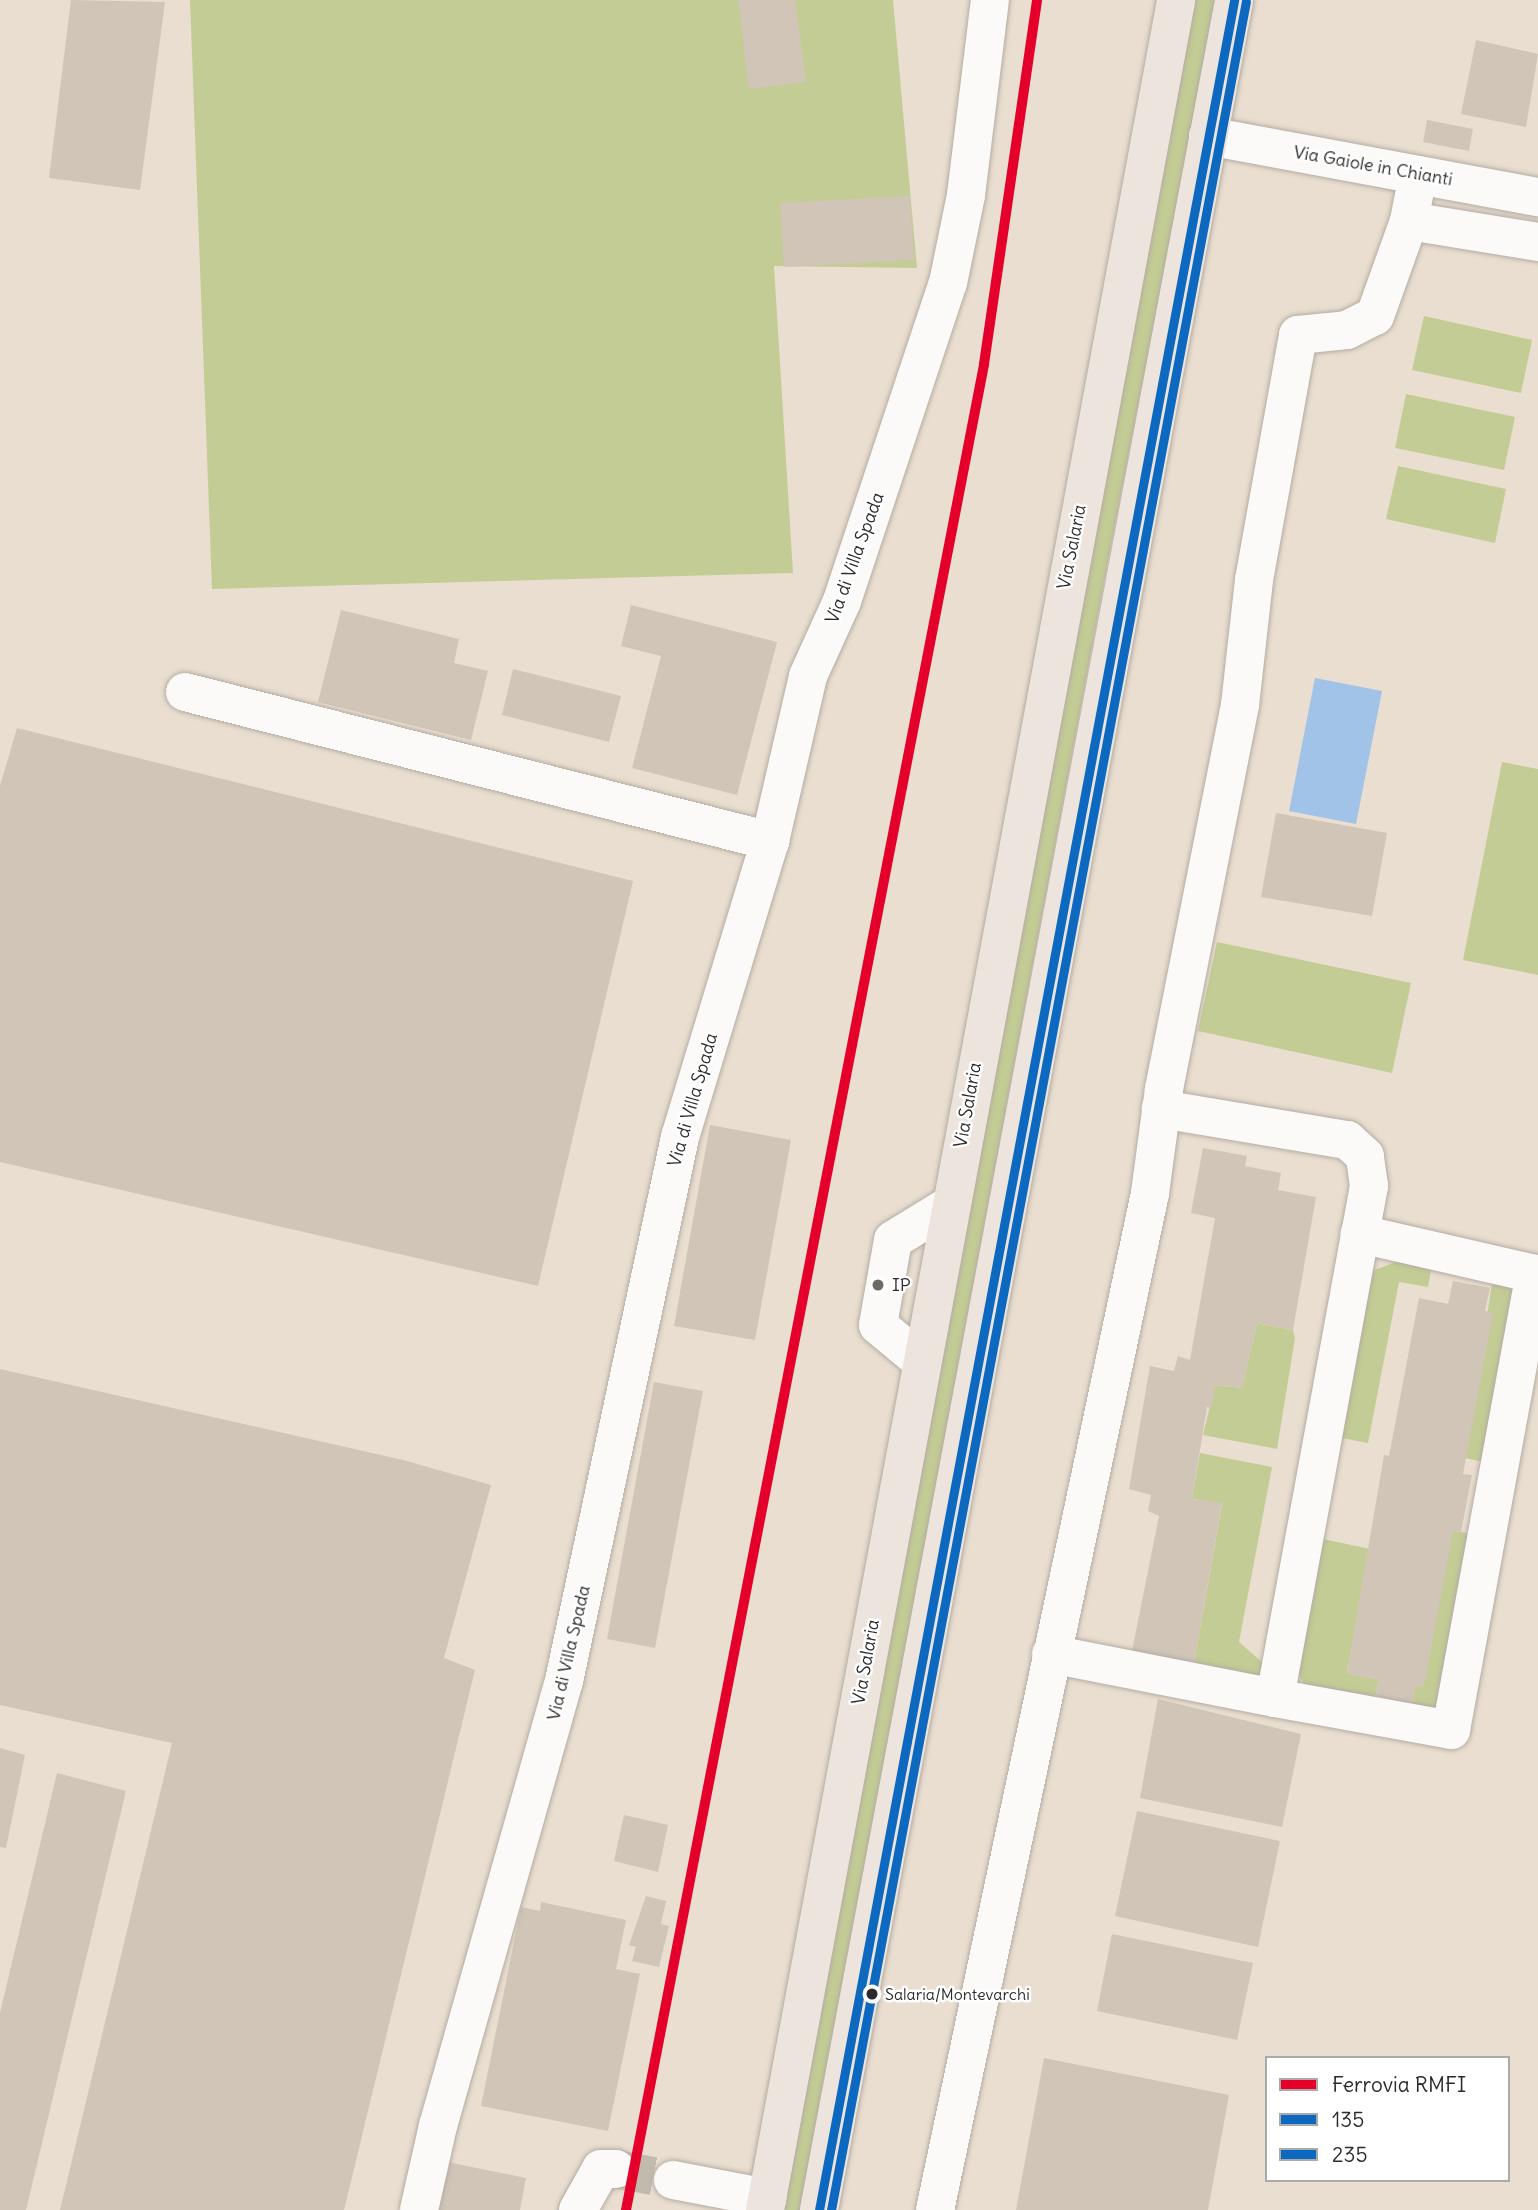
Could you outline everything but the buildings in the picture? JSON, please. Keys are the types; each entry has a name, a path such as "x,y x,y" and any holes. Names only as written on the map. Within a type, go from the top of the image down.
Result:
{"main road":[{"name":"Via Salaria","path":"766,2204 1176,0"},
{"path":"819,2210 1234,0"}],"street":[{"name":"Via di Villa Spada","path":"419,2210 442,2113 564,1681 680,1137 771,841 808,676 842,601 948,283 966,195 990,0"},
{"name":"Via Gaiole in Chianti","path":"1208,136 1538,197"},
{"path":"935,2210 1150,1193 1161,1109 1240,705 1254,580 1298,335 1347,330 1375,316 1409,221 1418,175"},
{"path":"1409,221 1538,242"},
{"path":"185,692 771,841"},
{"path":"1161,1109 1347,1140 1365,1156 1369,1185 1275,1698"},
{"path":"921,1361 877,1325 893,1240 950,1205"},
{"path":"1051,1654 1451,1730 1535,1274 1360,1234"},
{"path":"578,2210 601,2169 616,2169"},
{"path":"673,2180 766,2204"}],"green space":[{"path":"190,0 893,0 917,268 774,266 793,573 212,589"},
{"path":"1195,0 1217,0 1109,555 801,2210 781,2210"},
{"path":"1424,316 1532,340 1521,393 1412,370"},
{"path":"1406,394 1515,417 1504,470 1395,448"},
{"path":"1398,466 1506,489 1495,543 1386,519"},
{"path":"1502,762 1538,769 1538,975 1463,960"},
{"path":"1217,942 1411,983 1392,1073 1198,1031"},
{"path":"1401,1260 1500,1278 1517,1291 1488,1463 1465,1458 1492,1283 1431,1270 1428,1287 1399,1282 1368,1443 1342,1438 1372,1271"},
{"path":"1257,1323 1293,1330 1295,1338 1277,1449 1203,1435 1215,1385 1242,1388"},
{"path":"1200,1453 1272,1467 1239,1642 1263,1663 1260,1677 1193,1669 1222,1504 1192,1499"},
{"path":"1453,1531 1475,1534 1442,1699 1431,1713 1309,1692 1298,1674 1323,1539 1370,1549 1347,1673 1379,1680 1375,1698 1416,1686"}],"water":[{"path":"1315,678 1382,691 1356,824 1289,811"}],"tunnel":[{"path":"616,2169 673,2180"}],"rail line":[{"name":"RMFI","path":"626,2210 984,364 1037,0"}],"transit line":[{"name":"135","path":"819,2210 1234,0"},
{"name":"235","path":"831,2210 1246,2"}],"place":[{"name":"IP","path":"878,1285"},
{"name":"Salaria/Montevarchi","path":"872,1994"}]}
